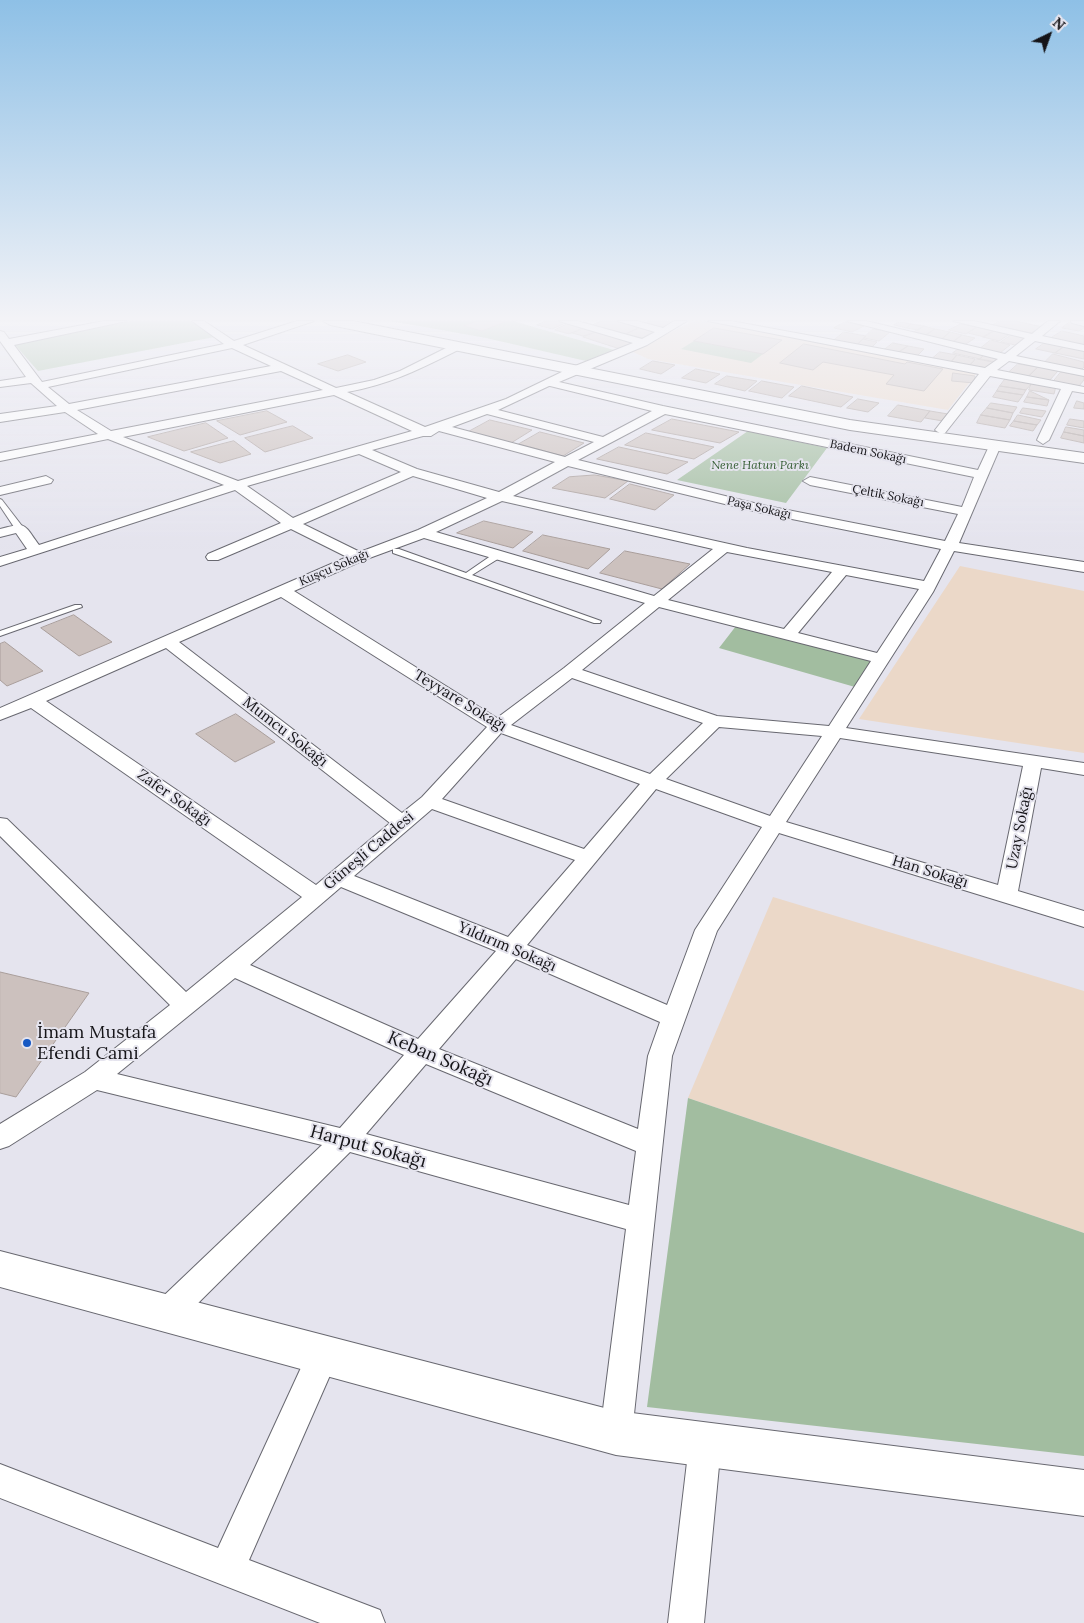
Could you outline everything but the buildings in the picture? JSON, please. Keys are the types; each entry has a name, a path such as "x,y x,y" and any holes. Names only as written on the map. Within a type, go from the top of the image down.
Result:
{"main road":[{"path":"716,397 850,425 1084,458"},
{"path":"740,397 870,420 941,430 1084,445"},
{"path":"0,1269 322,1357 616,1433 1084,1493"}],"street":[{"path":"53,397 108,435 237,485 292,524 359,557"},
{"path":"0,418 128,397"},
{"path":"0,457 302,397"},
{"path":"350,397 423,432 551,471"},
{"path":"0,562 237,485 423,432 517,397"},
{"name":"Badem Sokağı","path":"607,397 662,410 982,475"},
{"path":"941,430 967,397"},
{"path":"1043,440 1063,397"},
{"path":"486,410 605,441"},
{"name":"Kuşçu Sokağı","path":"0,715 359,557 423,533 551,471 662,410"},
{"name":"Paşa Sokağı","path":"438,427 566,462 771,511 950,546 1084,567"},
{"path":"616,1433 660,1056 706,930 775,826 928,586 967,512 995,445"},
{"path":"360,450 412,472 500,497 724,547 928,586"},
{"path":"213,557 412,472"},
{"path":"0,491 46,480"},
{"name":"Çeltik Sokağı","path":"810,481 967,512"},
{"path":"0,533 19,528 36,551"},
{"path":"423,533 657,602 882,659"},
{"name":"Güneşli Caddesi","path":"0,1138 94,1079 186,1006 315,895 340,878 401,822 428,801 498,726 570,672 724,547"},
{"path":"788,635 842,570"},
{"name":"Teyyare Sokağı","path":"282,591 498,726 775,826"},
{"name":"Mumcu Sokağı","path":"168,642 401,822"},
{"path":"570,672 715,721 834,732 1084,769"},
{"name":"Zafer Sokağı","path":"32,700 315,895"},
{"path":"165,1315 345,1140 512,948 653,781 715,721"},
{"name":"Uzay Sokağı","path":"1007,895 1033,761"},
{"path":"428,801 587,857"},
{"path":"0,824 186,1006"},
{"name":"Han Sokağı","path":"775,826 1084,919"},
{"name":"Yıldırım Sokağı","path":"340,878 512,948 674,1018"},
{"name":"Keban Sokağı","path":"233,967 422,1052 650,1145"},
{"name":"Harput Sokağı","path":"94,1079 345,1140 641,1221"},
{"path":"227,1568 322,1357"},
{"path":"686,1623 706,1445"},
{"path":"0,1480 367,1623"}],"lane":[{"path":"0,501 19,528"},
{"path":"396,551 469,574 597,621"},
{"path":"469,574 498,555"},
{"path":"0,634 78,606"}],"shaded area":[{"path":"870,397 958,397 948,410"},
{"path":"960,566 1084,591 1084,753 859,719"},
{"path":"773,897 1084,991 1084,1233 688,1098"}],"green space":[{"name":"Nene Hatun Parkı","path":"748,431 827,448 786,503 677,480"},
{"path":"736,626 868,659 870,663 855,687 719,648"},
{"path":"688,1098 1084,1233 1084,1456 647,1407"}],"place":[{"name":"İmam Mustafa Efendi Cami","path":"27,1043"}]}
